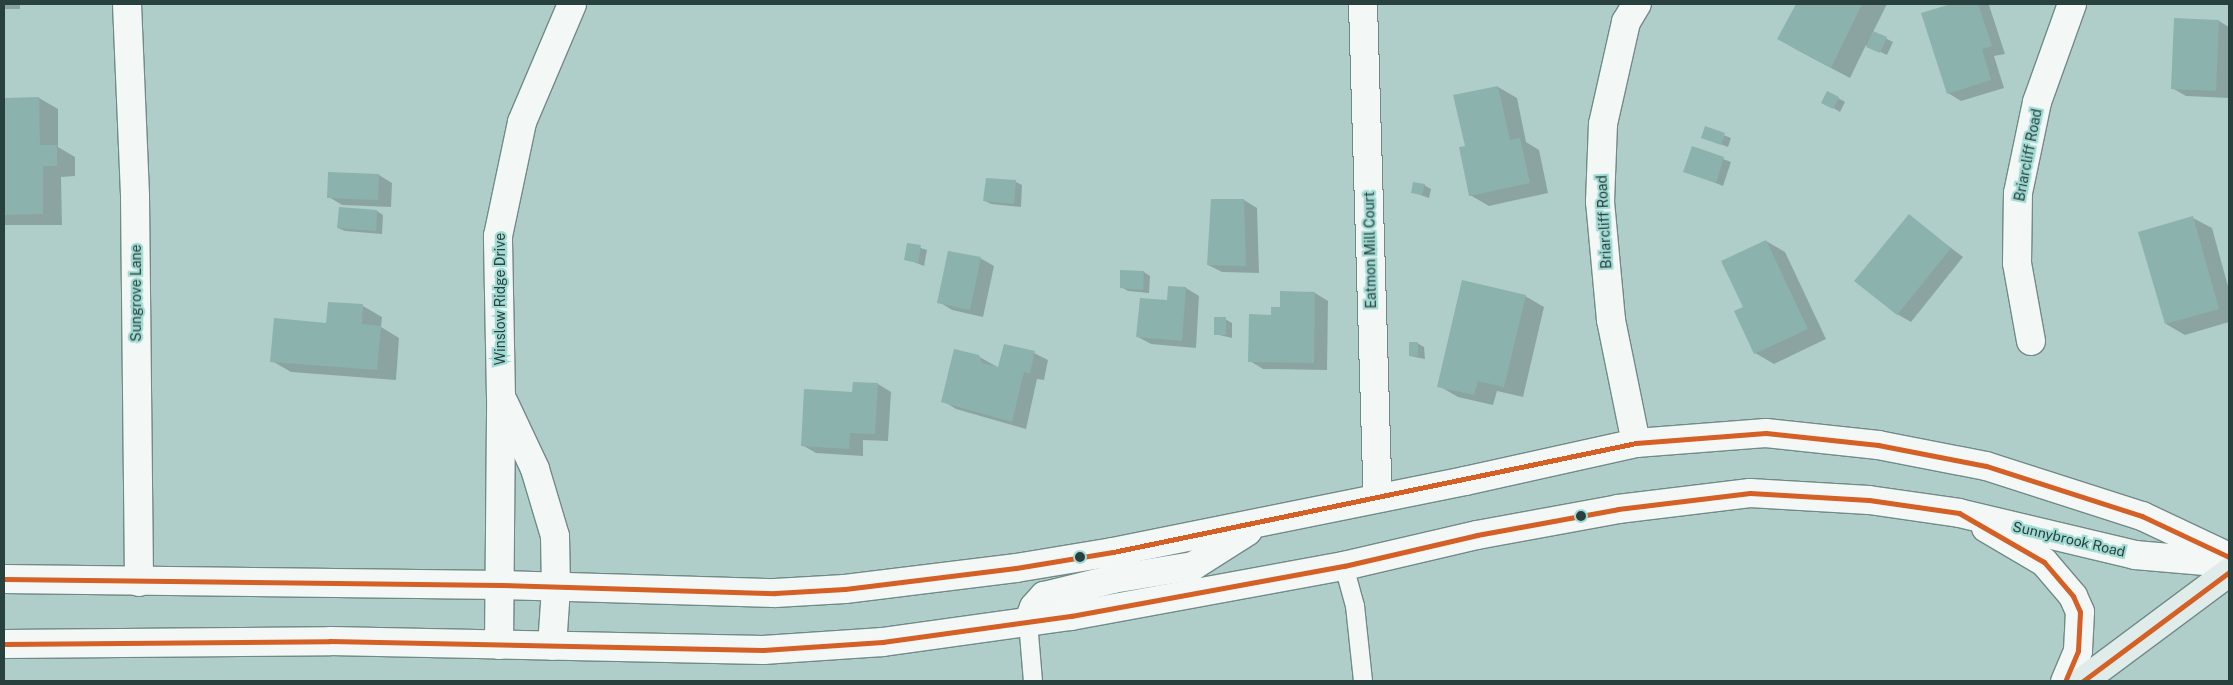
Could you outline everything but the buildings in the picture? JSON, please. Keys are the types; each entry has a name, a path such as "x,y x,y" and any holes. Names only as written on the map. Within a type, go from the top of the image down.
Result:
{"main road":[{"name":"Sungrove Lane","path":"127,4 135,197 139,582"},
{"name":"Winslow Ridge Drive","path":"499,645 501,585 501,397 498,236 522,122 572,4"},
{"name":"Eatmon Mill Court","path":"1363,4 1378,497"},
{"name":"Briarcliff Road","path":"1636,443 1611,320 1600,202 1603,124 1626,22 1637,4"},
{"name":"Briarcliff Road","path":"2031,341 2017,263 2018,193 2038,102 2072,4"},
{"name":"Winslow Ridge Drive","path":"501,397 535,469 555,536 556,589 552,646"},
{"path":"4,579 501,585 556,589 775,593 845,589 1016,568 1259,523 1378,497 1483,478 1636,443 1766,433 1908,450 1986,466 2142,516 2229,557"},
{"name":"Sunnybrook Road","path":"4,644 330,641 763,650 882,642 1028,622 1344,566 1477,535 1618,509 1750,493 1869,500 1959,512 2135,555 2229,563"},
{"path":"1959,512 2044,562 2073,596 2080,612 2078,651 2065,681"},
{"path":"1028,622 1034,607 1044,596 1113,579 1193,566 1259,523"},
{"path":"2083,681 2229,572"}],"lane":[{"path":"1344,566 1354,606 1363,681"},
{"path":"1028,622 1033,681"}],"transit line":[{"path":"4,579 501,585 775,593 845,589 1016,568 1113,552 1636,443 1766,433 1878,445 1986,466 2142,516 2229,557"},
{"path":"4,644 330,641 763,650 883,642 1071,616 1344,566 1477,535 1618,509 1750,493 1869,500 1959,513 2044,562 2073,596 2080,612 2078,651 2065,681"},
{"path":"2083,681 2229,572"}]}
